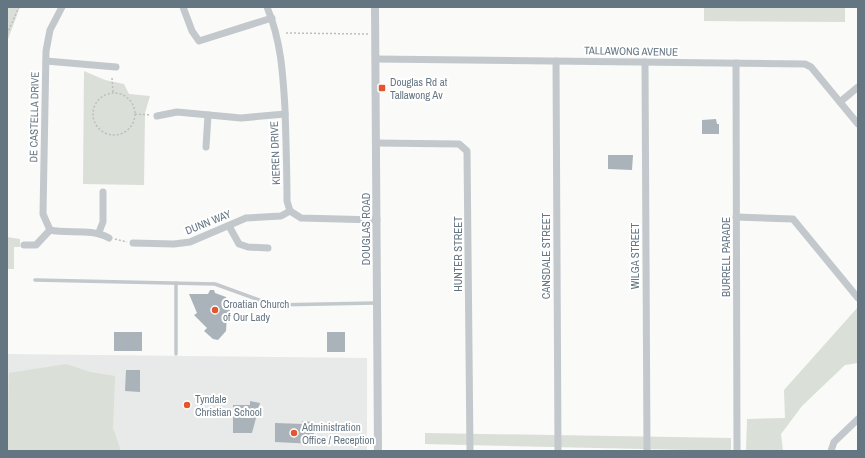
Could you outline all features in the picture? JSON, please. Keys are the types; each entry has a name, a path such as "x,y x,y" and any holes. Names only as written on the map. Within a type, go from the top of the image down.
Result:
{"street":[{"name":"DE CASTELLA DRIVE","path":"50,230 43,214 46,61 48,36 55,18 62,7"},
{"path":"183,7 192,31 199,41 272,18"},
{"name":"KIEREN DRIVE","path":"267,7 272,18 280,51 285,114 287,201 290,211"},
{"name":"DOUGLAS ROAD","path":"375,7 378,451"},
{"name":"TALLAWONG AVENUE","path":"376,59 808,65 858,124"},
{"path":"46,61 116,67"},
{"name":"CANSDALE STREET","path":"556,61 558,451"},
{"name":"WILGA STREET","path":"645,62 647,451"},
{"name":"BURRELL PARADE","path":"736,63 737,451"},
{"path":"840,102 858,87"},
{"path":"157,116 177,112 241,118 285,114"},
{"path":"206,147 208,115"},
{"name":"HUNTER STREET","path":"376,143 459,144 467,151 470,451"},
{"path":"99,232 103,222 103,192"},
{"path":"290,211 301,218 377,220"},
{"name":"DUNN WAY","path":"133,243 182,244 246,218 281,216 290,211"},
{"path":"736,217 793,219 858,298"},
{"path":"229,226 239,244 248,247 268,248"},
{"path":"24,245 36,245 50,230 62,233 99,232 109,238"},
{"path":"831,451 834,442 858,419"}],"lane":[{"path":"34,280 214,284 273,305 377,303"},
{"path":"176,283 176,354"}],"path":[{"path":"7,34 18,7"},
{"path":"286,33 368,34"},
{"path":"112,78 113,92"},
{"path":"113,92 120,93 130,100 135,114 133,123 122,133 113,135 100,131 93,120 93,107 101,96 113,92"},
{"path":"135,114 157,116"},
{"path":"109,238 133,243"}],"shaded area":[{"path":"7,7 20,7 7,42"},
{"path":"704,7 845,7 845,22 704,21"},
{"path":"84,71 105,80 124,84 129,94 150,96 145,113 144,185 83,184"},
{"path":"7,237 20,239 20,247 14,247 14,269 7,269"},
{"path":"858,307 858,363 845,365 802,406 781,434 783,451 746,451 747,419 785,418 784,390"},
{"name":"Tyndale Christian School","path":"7,354 367,358 367,451 7,451"},
{"path":"66,364 90,372 115,376 113,428 121,451 7,451 9,373"},
{"path":"425,433 731,438 731,451 425,444"}],"building":[{"path":"716,119 717,124 719,124 719,134 702,134 702,120"},
{"path":"608,155 633,155 632,170 608,169"},
{"path":"210,290 214,290 215,293 226,297 227,306 231,308 227,316 226,331 218,340 213,339 204,331 207,328 194,315 197,313 189,294 208,294"},
{"path":"114,332 142,332 142,351 114,351"},
{"path":"327,332 345,332 345,352 327,352"},
{"path":"126,370 140,370 140,392 125,391"},
{"path":"250,401 260,403 252,433 233,433 233,405 250,405"},
{"name":"Administration Office / Reception","path":"302,421 314,422 314,444 275,442 275,423 303,424"}],"place":[{"name":"Douglas Rd at Tallawong Av","path":"382,88"},
{"name":"Croatian Church of Our Lady","path":"215,310"},
{"name":"Tyndale Christian School","path":"187,405"},
{"name":"Administration Office / Reception","path":"294,433"}]}
